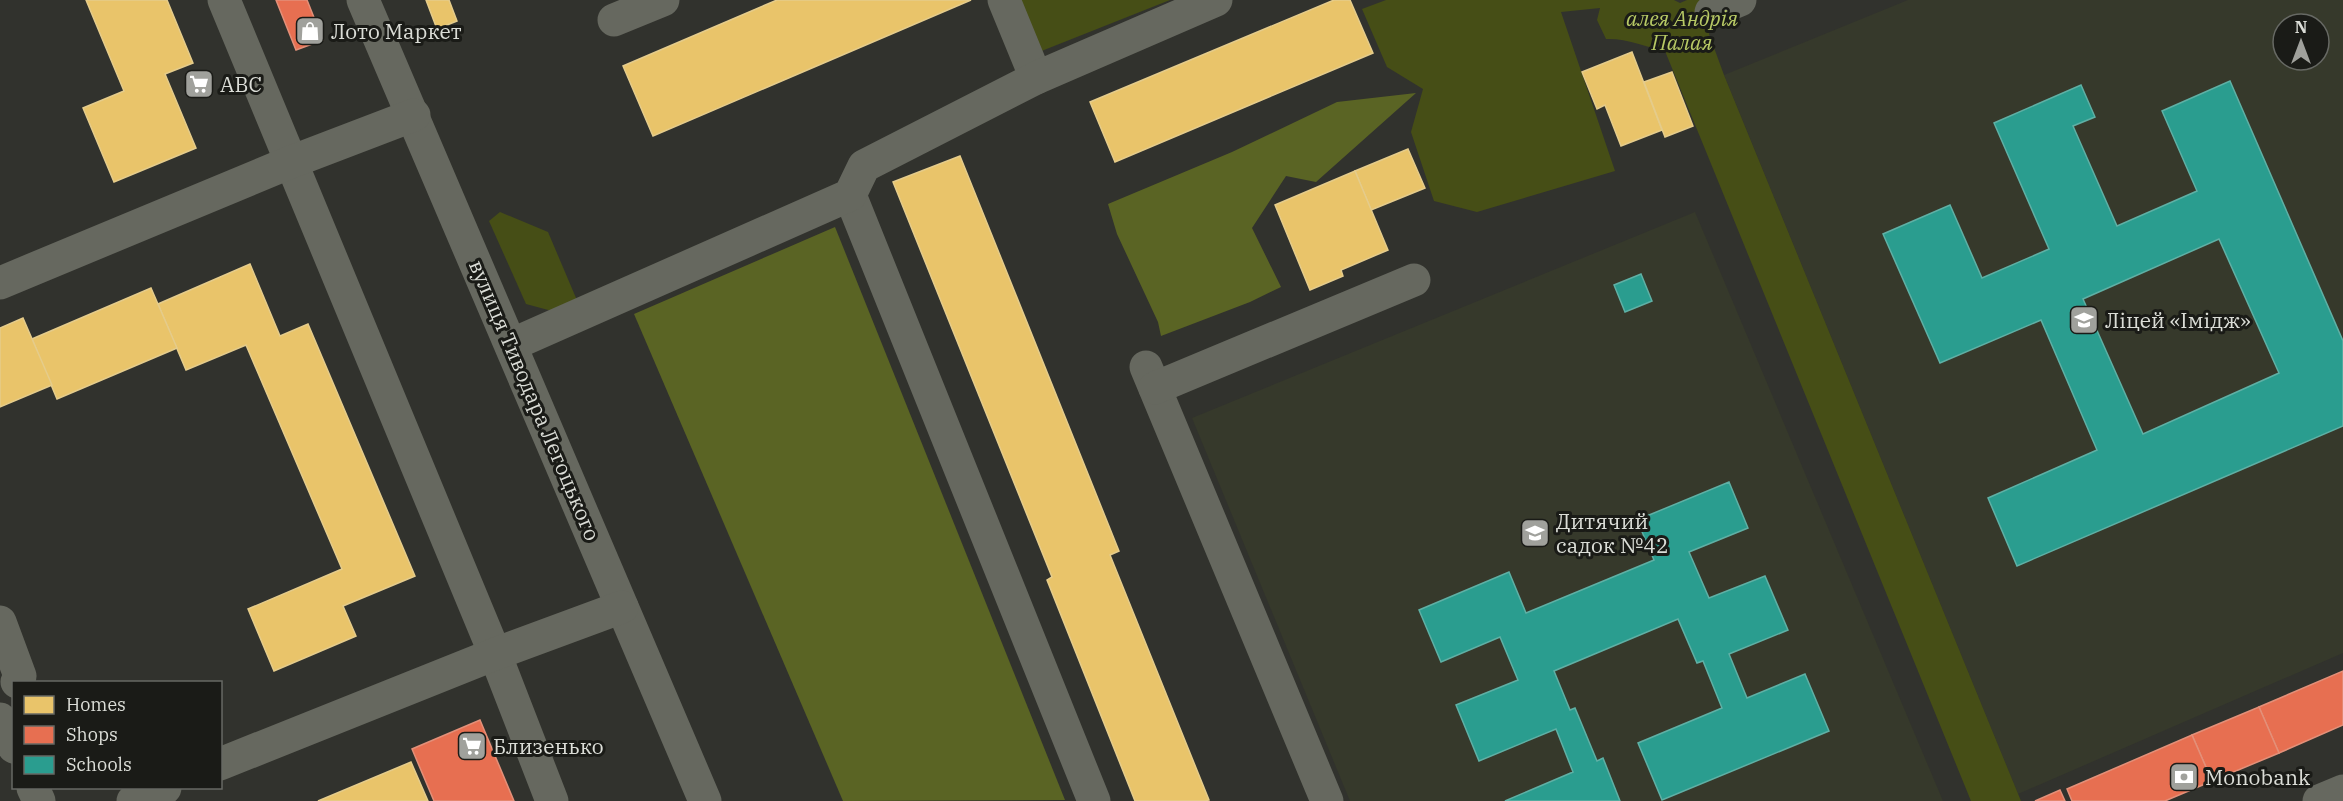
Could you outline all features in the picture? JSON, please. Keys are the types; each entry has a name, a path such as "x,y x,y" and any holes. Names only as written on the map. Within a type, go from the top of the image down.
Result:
{"street":[{"path":"224,0 495,654 552,801"},
{"name":"вулиця Тиводара Легоцького","path":"363,0 705,801"},
{"path":"614,20 663,0"},
{"path":"1004,0 1036,78"},
{"path":"511,345 850,195 864,166 1036,78 1216,0"},
{"path":"0,283 291,162 414,115"},
{"path":"850,195 1094,801"},
{"path":"1323,800 1150,378 1414,280"},
{"path":"222,763 495,654 622,607"},
{"path":"0,622 20,676 18,681"},
{"path":"0,710 12,691"},
{"path":"0,719 12,743"},
{"path":"133,801 163,789"},
{"path":"2319,801 2343,791"}],"shaded area":[{"name":"Ліцей «Імідж»","path":"1908,0 2343,0 2343,653 2018,794 1724,75"},
{"name":"Дитячий садок №42","path":"1695,212 1943,801 1350,801 1192,418"}],"green space":[{"path":"1013,0 1170,0 1034,54"},
{"name":"алея Андрія Палая","path":"1386,0 1674,0 1680,3 1687,0 1706,0 1714,19 1709,34 1724,75 2021,801 1971,801 1665,51 1628,41 1606,39 1597,20 1600,8 1561,12 1615,171 1477,212 1434,201 1411,132 1423,89 1387,67 1362,9"},
{"path":"1416,93 1316,182 1286,176 1252,228 1281,287 1250,302 1161,336 1158,322 1117,234 1108,204 1232,152 1337,102"},
{"path":"500,212 548,232 579,305 552,311 526,304 489,221"},
{"path":"835,227 1065,800 843,801 634,314"}],"building: Homes":[{"path":"86,0 167,0 193,63 165,74 196,148 114,182 83,108 124,91"},
{"path":"426,0 449,0 457,21 437,29"},
{"path":"777,0 971,0 653,136 623,66"},
{"path":"1334,0 1350,0 1373,53 1115,162 1090,102"},
{"path":"1632,52 1662,130 1621,146 1605,105 1597,109 1582,72"},
{"path":"1672,72 1693,126 1665,137 1644,82"},
{"path":"1408,149 1425,188 1371,210 1355,171"},
{"path":"960,156 1119,551 1110,555 1209,800 1135,801 1047,580 1052,577 893,182"},
{"path":"1355,171 1388,250 1341,270 1343,276 1310,290 1275,205"},
{"path":"250,264 280,336 308,324 415,576 343,606 356,636 274,671 248,609 342,569 246,345 186,370 158,304"},
{"path":"151,288 177,348 57,399 32,339"},
{"path":"23,318 52,385 0,407 0,328"},
{"path":"411,762 428,801 318,801"}],"building: Shops":[{"path":"276,0 307,0 323,40 296,50"},
{"path":"2343,671 2343,725 2279,753 2259,707"},
{"path":"2259,707 2279,753 2212,781 2192,735"},
{"path":"480,720 514,801 434,801 412,749"},
{"path":"2192,735 2212,781 2165,801 2072,801 2067,789"},
{"path":"2060,790 2065,801 2035,801"}],"building: Schools":[{"path":"2230,81 2343,341 2343,426 2017,566 1988,498 2097,450 2041,320 1940,363 1883,234 1950,205 1982,278 2049,249 1994,123 2081,85 2095,117 2073,126 2117,226 2197,191 2162,111","holes":["2219,239 2279,373 2143,434 2083,299"]},
{"path":"1641,274 1652,301 1625,312 1614,285"},
{"path":"1729,482 1748,528 1689,552 1709,598 1765,576 1788,630 1729,654 1747,698 1805,674 1829,731 1662,800 1638,743 1722,708 1703,661 1697,663 1678,619 1554,671 1570,710 1575,708 1597,761 1603,758 1620,801 1505,801 1573,772 1556,729 1479,761 1456,705 1518,680 1500,637 1441,662 1419,610 1509,572 1526,613 1654,560 1637,520"}],"place":[{"name":"Лото Маркет","path":"310,31"},
{"name":"ABC","path":"199,84"},
{"name":"Ліцей «Імідж»","path":"2084,320"},
{"name":"Дитячий садок №42","path":"1535,533"},
{"name":"Близенько","path":"472,746"},
{"name":"Monobank","path":"2184,777"}]}
